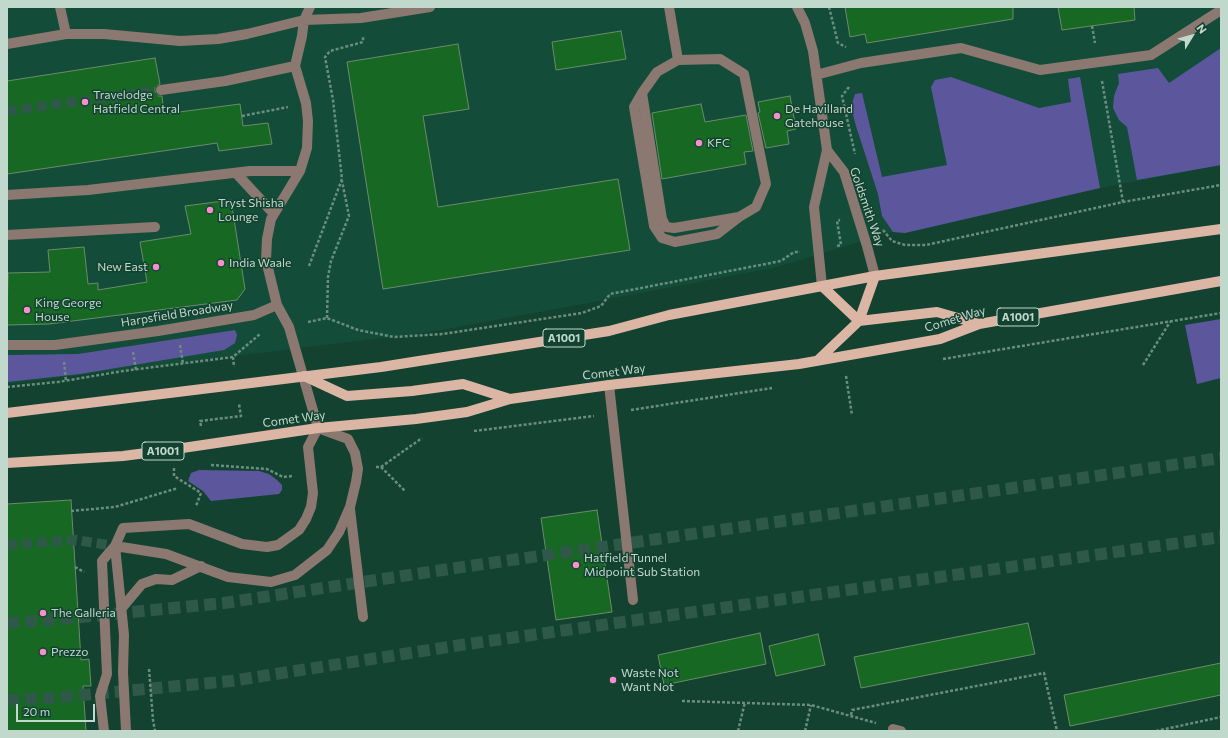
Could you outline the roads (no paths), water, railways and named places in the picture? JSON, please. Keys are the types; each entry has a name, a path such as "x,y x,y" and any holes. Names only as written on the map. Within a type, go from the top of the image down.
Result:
{"main road":[{"name":"A1001","path":"7,413 381,367 609,331 669,315 875,276 1221,229"},
{"path":"818,360 859,321 875,276"},
{"name":"Comet Way","path":"7,463 123,456 318,428 416,419 467,412 510,399 609,385 818,360 940,339 979,324 1221,282"},
{"path":"822,286 859,321"},
{"name":"A1001","path":"859,321 937,312 979,324"},
{"name":"A1001","path":"304,376 347,396 412,391 462,384 510,399"}],"street":[{"path":"60,7 66,34"},
{"path":"104,731 100,696 107,674 102,561 115,546 123,528 189,524 255,547 267,547 278,545 299,530 311,507 313,493 308,447 318,428 290,327 277,305 266,260 266,239 274,214 300,171 307,148 308,121 306,103 295,66 304,20 310,7"},
{"path":"7,44 66,34 111,34 180,41 218,39 304,20 361,18 430,7"},
{"path":"669,7 678,60"},
{"name":"Goldsmith Way","path":"796,7 805,24 813,51 827,150 814,207 822,286"},
{"path":"816,74 861,64 961,48 1040,70 1151,55 1221,10"},
{"path":"720,59 744,74 766,184 756,207 739,217 716,234 675,242 662,238 654,226 634,107 642,93 657,72 678,60 720,59"},
{"path":"161,90 225,81 295,66"},
{"path":"642,93 662,219 666,227 674,228 739,217"},
{"name":"Goldsmith Way","path":"827,150 844,172 875,276"},
{"path":"7,195 88,190 250,171 300,171"},
{"path":"236,173 274,214"},
{"path":"7,235 155,227"},
{"name":"Harpsfield Broadway","path":"7,345 55,345 158,332 254,315 277,305"},
{"path":"609,385 633,600"},
{"path":"115,546 166,554 228,577 271,582 295,575 326,550 339,532 350,507 358,469 355,453 348,439 318,428"},
{"path":"350,507 363,617"},
{"path":"115,546 124,635 123,672 126,731"},
{"path":"121,609 142,584 156,579 172,580 201,566"}],"tunnel":[{"path":"7,111 161,90"},
{"path":"7,623 224,603 449,569 1221,458"},
{"path":"7,700 50,698 231,681 461,645 1221,537"},
{"path":"7,545 76,540 115,546"}],"place":[{"name":"Travelodge Hatfield Central","path":"85,102"},
{"name":"De Havilland Gatehouse","path":"777,116"},
{"name":"KFC","path":"699,143"},
{"name":"Tryst Shisha Lounge","path":"210,210"},
{"name":"India Waale","path":"221,263"},
{"name":"New East","path":"156,267"},
{"name":"King George House","path":"27,310"},
{"name":"Hatfield Tunnel Midpoint Sub Station","path":"576,565"},
{"name":"The Galleria","path":"43,613"},
{"name":"Prezzo","path":"43,652"},
{"name":"Waste Not Want Not","path":"613,680"}]}
